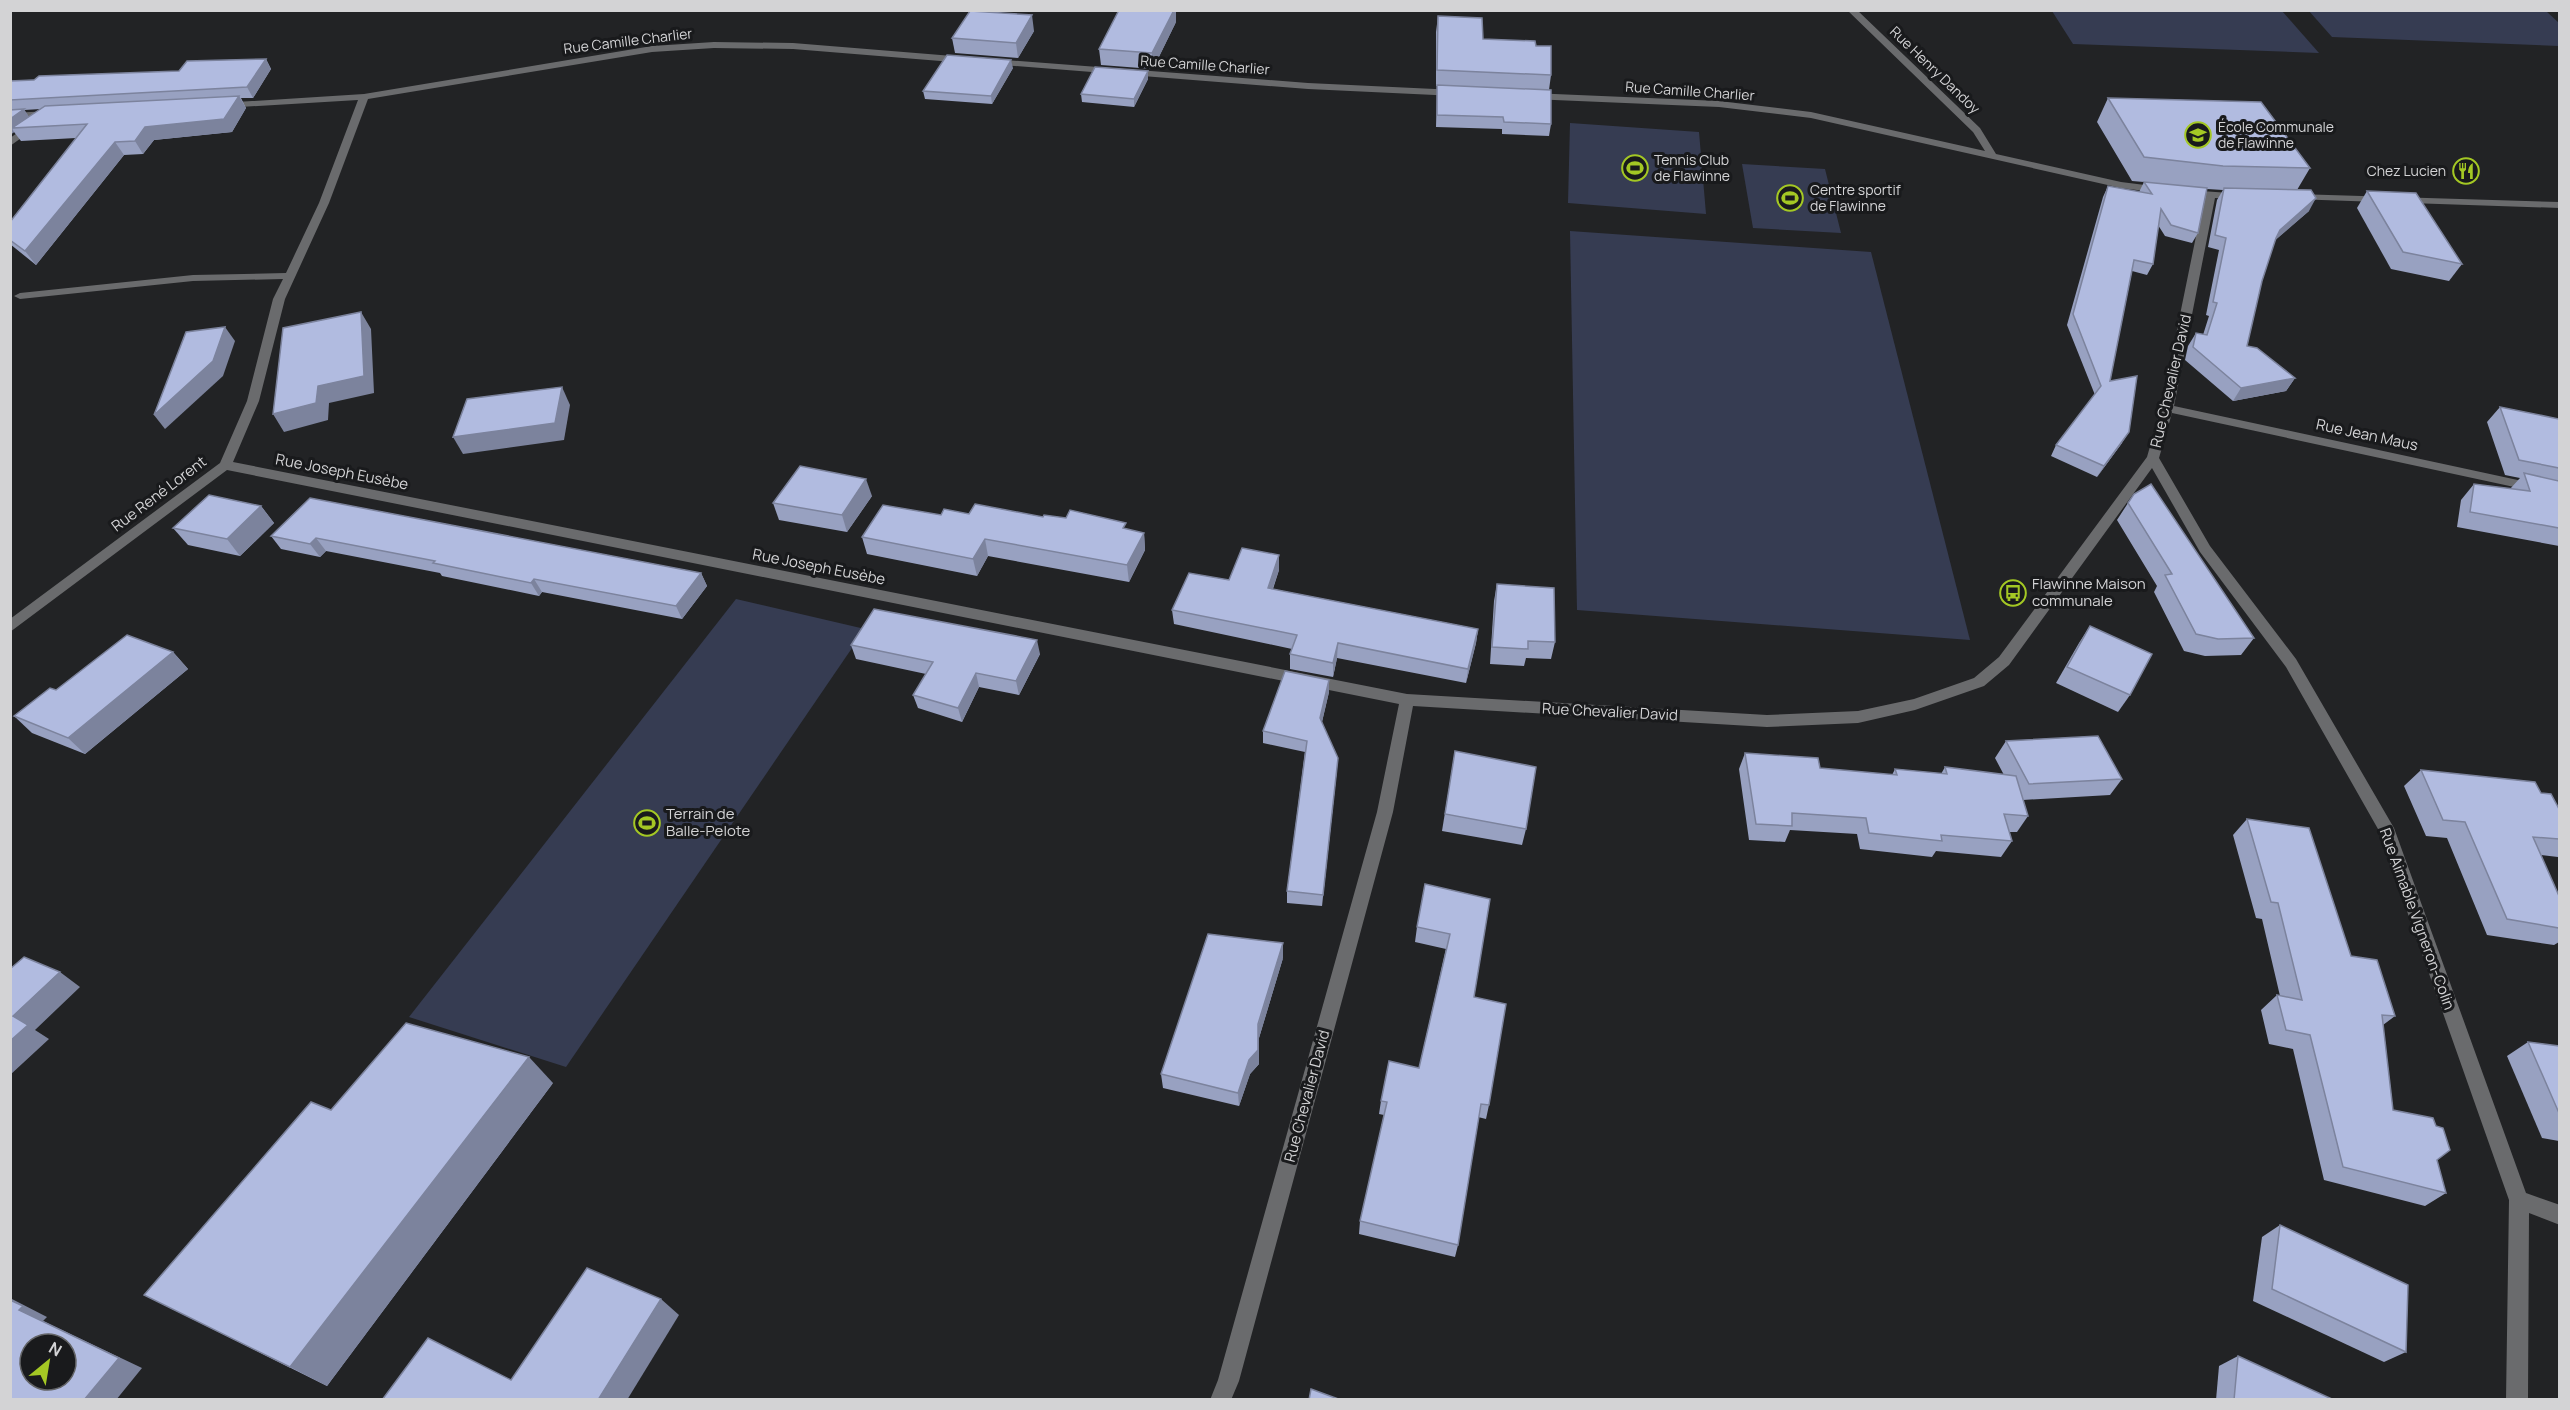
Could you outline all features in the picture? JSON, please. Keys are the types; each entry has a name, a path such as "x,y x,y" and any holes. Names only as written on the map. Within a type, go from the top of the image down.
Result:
{"street":[{"name":"Rue Henry Dandoy","path":"1851,10 1977,130 1992,155"},
{"name":"Rue Camille Charlier","path":"213,105 364,97 640,50 693,46 793,46 974,61"},
{"name":"Rue Camille Charlier","path":"985,62 1308,86 1472,93"},
{"name":"Rue Camille Charlier","path":"1519,95 1719,104 1788,111 1894,132 2121,185 2210,195 2254,196"},
{"name":"Rue René Lorent","path":"10,627 225,465 254,401 279,299 324,203 364,97"},
{"path":"10,116 62,113"},
{"path":"10,143 50,114"},
{"name":"Rue Chevalier David","path":"1220,1400 1234,1359 1385,812 1407,700 1767,721 1858,717 1915,704 1979,682 2004,661 2153,458 2167,408 2210,195"},
{"path":"2288,197 2559,205"},
{"path":"20,296 193,278 289,276"},
{"name":"Rue Jean Maus","path":"2167,408 2559,493"},
{"name":"Rue Aimable Vigneron-Colin","path":"2153,458 2205,549 2291,663 2386,828 2519,1200 2517,1400"},
{"name":"Rue Joseph Eusèbe","path":"225,465 1407,700"},
{"path":"2519,1200 2559,1215"}],"shaded area":[{"path":"2052,11 2282,11 2319,53 2073,44"},
{"path":"2309,11 2546,11 2559,23 2559,46 2332,37"},
{"name":"Tennis Club de Flawinne","path":"1570,123 1699,132 1706,214 1568,203"},
{"name":"Centre sportif de Flawinne","path":"1742,164 1825,169 1841,233 1753,228"},
{"path":"1570,231 1871,252 1970,640 1577,610"},
{"name":"Terrain de Balle-Pelote","path":"736,599 865,629 566,1067 409,1017"}],"building":[{"path":"1119,10 1174,10 1152,53 1099,49"},
{"path":"970,11 1032,15 1016,43 952,38"},
{"path":"1438,16 1482,18 1483,39 1535,41 1536,46 1551,46 1551,75 1437,70"},
{"path":"947,55 1011,60 991,96 923,91"},
{"path":"266,59 247,87 10,100 10,81 34,80 39,76 179,71 187,61"},
{"path":"1095,67 1148,71 1134,99 1081,94"},
{"path":"1437,85 1551,90 1551,124 1504,122 1503,117 1437,115"},
{"path":"239,96 224,119 145,127 135,141 115,142 25,251 10,240 10,222 87,124 12,128 45,106"},
{"path":"2108,98 2261,102 2310,168 2223,166 2144,157"},
{"path":"24,109 10,119 10,110"},
{"path":"2144,182 2207,188 2198,233 2171,225 2161,209 2153,264 2134,260 2110,381 2137,376 2129,432 2104,466 2056,445 2101,386 2073,314 2108,186 2152,194"},
{"path":"2224,188 2311,190 2316,198 2280,230 2276,238 2262,281 2247,346 2257,348 2295,378 2241,388 2193,347 2196,333 2207,335 2217,303 2213,302 2226,238 2215,235"},
{"path":"2367,191 2416,193 2462,264 2403,252"},
{"path":"361,312 364,376 318,386 316,403 273,414 283,328"},
{"path":"225,327 213,361 154,415 186,332"},
{"path":"562,387 555,423 453,437 467,399"},
{"path":"2500,407 2559,419 2559,468 2519,460"},
{"path":"800,466 866,479 842,515 773,503"},
{"path":"2524,473 2559,481 2559,528 2470,512 2474,484 2530,491"},
{"path":"2151,484 2254,638 2218,639 2196,634 2165,575 2172,574 2128,503 2134,494"},
{"path":"209,495 261,506 227,539 173,528"},
{"path":"310,498 701,573 676,606 534,579 531,583 433,563 435,561 316,538 310,544 271,536"},
{"path":"975,504 1043,517 1044,515 1066,518 1070,510 1126,523 1123,528 1144,533 1127,565 985,539 973,559 862,537 883,505 941,515 944,509 969,514"},
{"path":"1242,548 1279,555 1268,588 1478,629 1468,669 1338,643 1333,663 1290,654 1297,635 1172,610 1189,573 1229,580"},
{"path":"1497,584 1554,588 1555,642 1528,641 1528,649 1492,647"},
{"path":"874,609 1037,640 1016,681 976,673 958,708 913,695 933,662 851,645"},
{"path":"2090,626 2152,654 2130,695 2067,667"},
{"path":"127,635 173,652 68,738 14,716 50,688 56,690"},
{"path":"1285,671 1329,680 1320,718 1338,758 1323,895 1287,891 1307,741 1263,731"},
{"path":"2098,736 2122,779 2029,784 2006,741"},
{"path":"1455,751 1536,767 1526,829 1445,814"},
{"path":"1745,753 1818,758 1820,768 1897,775 1895,769 1947,774 1945,767 2016,776 2028,816 2004,814 2012,841 1941,835 1942,841 1869,833 1866,818 1792,813 1792,826 1756,824"},
{"path":"2421,770 2535,782 2541,793 2551,794 2559,809 2559,839 2533,837 2559,896 2559,928 2507,919 2465,822 2443,820"},
{"path":"2247,819 2309,828 2351,956 2377,960 2395,1016 2382,1015 2393,1110 2433,1118 2436,1126 2443,1128 2450,1150 2437,1160 2446,1193 2343,1167 2310,1035 2286,1030 2277,995 2302,1000 2278,903 2271,902"},
{"path":"1425,884 1490,899 1474,997 1506,1004 1489,1105 1481,1104 1458,1245 1360,1221 1387,1102 1381,1101 1389,1061 1419,1068 1450,934 1417,927"},
{"path":"1208,934 1283,943 1258,1024 1258,1050 1249,1060 1238,1093 1161,1074"},
{"path":"24,957 60,972 13,1016 28,1025 10,1041 10,969"},
{"path":"406,1023 529,1057 290,1367 144,1295 311,1102 331,1110"},
{"path":"2528,1042 2559,1046 2559,1113"},
{"path":"2280,1225 2408,1285 2406,1352 2272,1289"},
{"path":"587,1268 661,1299 598,1400 382,1400 428,1338 511,1380"},
{"path":"10,1300 23,1306 19,1310 65,1332 18,1332 18,1392 78,1392 78,1338 119,1358 84,1400 10,1400"},
{"path":"2238,1356 2334,1400 2234,1400"},
{"path":"1311,1389 1341,1400 1309,1400"}],"place":[{"name":"École Communale de Flawinne","path":"2198,135"},
{"name":"Tennis Club de Flawinne","path":"1635,168"},
{"name":"Chez Lucien","path":"2466,171"},
{"name":"Centre sportif de Flawinne","path":"1790,198"},
{"name":"Flawinne Maison communale","path":"2013,593"},
{"name":"Terrain de Balle-Pelote","path":"647,823"}]}
